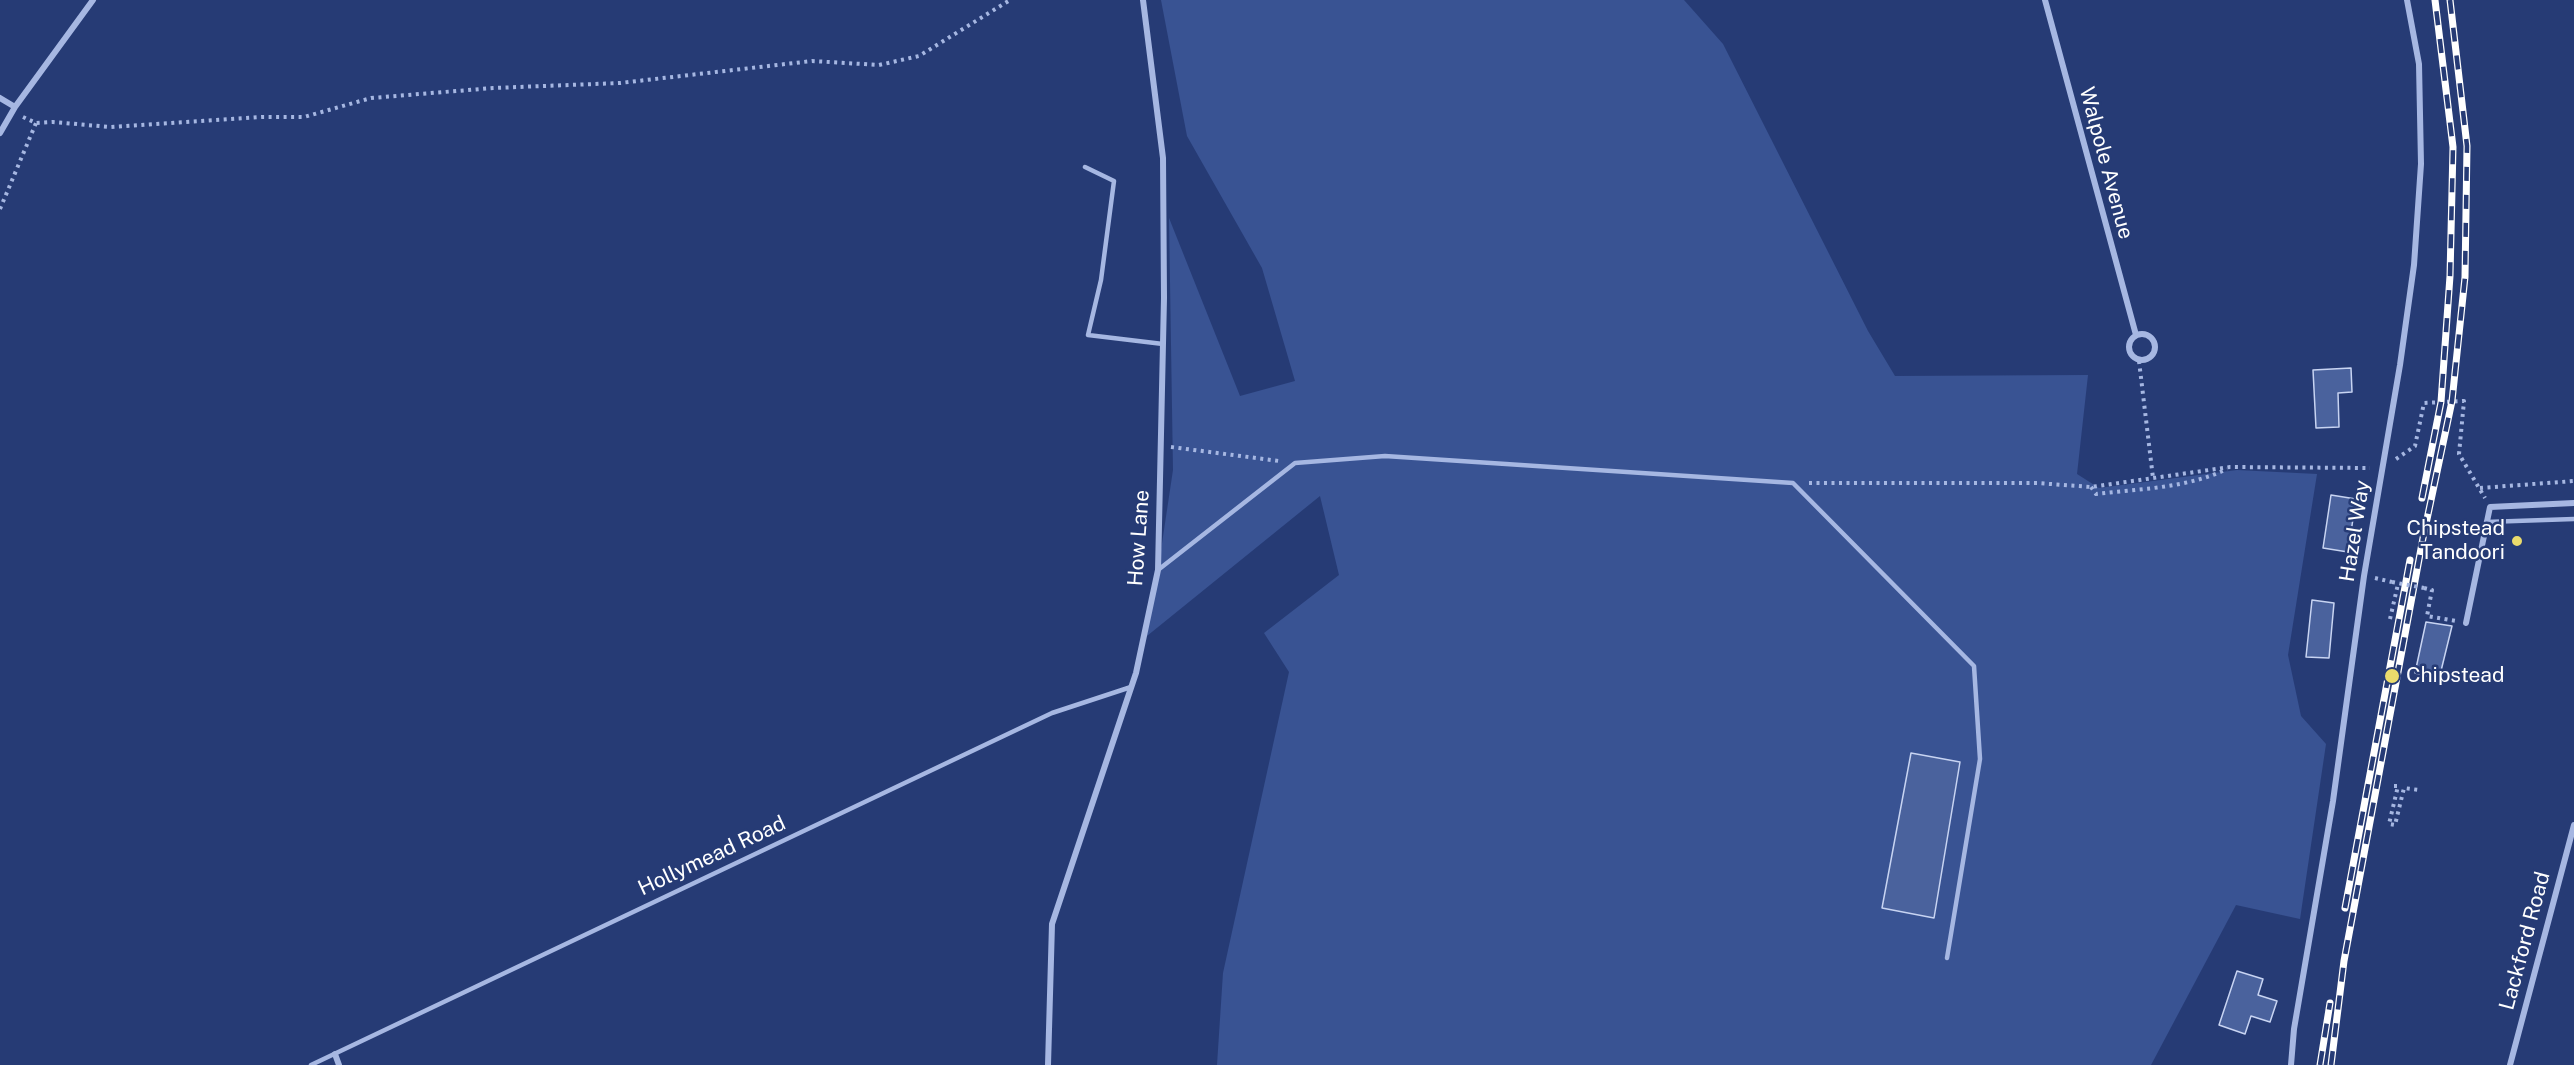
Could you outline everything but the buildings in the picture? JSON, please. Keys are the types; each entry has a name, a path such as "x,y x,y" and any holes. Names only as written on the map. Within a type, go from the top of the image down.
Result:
{"street":[{"path":"0,133 15,107 93,0"},
{"name":"How Lane","path":"1047,1065 1052,924 1131,687 1158,570 1163,158 1143,0"},
{"name":"Walpole Avenue","path":"2045,0 2136,334"},
{"name":"Hazel Way","path":"2290,1065 2414,265 2421,164 2419,64 2407,0"},
{"path":"0,98 15,107"},
{"path":"2136,334 2146,334 2154,341 2155,351 2149,359 2139,361 2130,354 2128,343 2136,334"},
{"path":"2466,623 2490,507 2574,503"},
{"name":"Lackford Road","path":"2510,1065 2574,825"},
{"path":"335,1054 339,1065"}],"lane":[{"path":"1085,167 1114,182 1101,280 1088,335 1162,344"},
{"path":"1158,570 1295,463 1385,456 1793,483 1974,666 1980,759 1947,958"},
{"path":"2486,522 2574,519"},
{"name":"Hollymead Road","path":"311,1065 1052,713 1131,687"}],"path":[{"path":"0,209 36,123 53,122 111,128 261,117 304,117 370,98 493,88 620,83 812,61 879,65 919,56 1010,0"},
{"path":"2139,361 2153,478"},
{"path":"1793,483 2037,483 2091,487 2230,467 2382,468 2415,446 2424,403 2464,401 2459,454 2467,472 2480,488 2490,507"},
{"path":"1161,446 1295,463"},
{"path":"2091,487 2096,494 2174,484 2211,477 2230,467"},
{"path":"2480,488 2574,481"},
{"path":"2392,582 2432,590 2427,616 2466,623"},
{"path":"2390,619 2398,584"},
{"path":"2394,786 2398,786 2389,824 2395,825 2404,788 2419,790"}],"shaded area":[{"path":"1161,0 1684,0 1723,44 1868,331 1895,376 2088,375 2077,474 2099,488 2237,470 2317,474 2288,655 2301,716 2326,744 2300,919 2236,905 2151,1065 1217,1065 1223,973 1289,672 1264,633 1339,575 1320,496 1142,640 1158,570 1173,470 1169,218 1240,396 1295,381 1262,268 1187,136"}],"railway":[{"path":"2422,498 2441,402 2450,276 2453,147 2435,0"},
{"path":"2331,1065 2344,961 2423,538 2452,401 2465,277 2467,146 2450,0"},
{"path":"2345,908 2410,560"},
{"path":"2320,1065 2330,1003"}],"place":[{"name":"Chipstead Tandoori","path":"2517,541"},
{"name":"Chipstead","path":"2392,676"}]}
